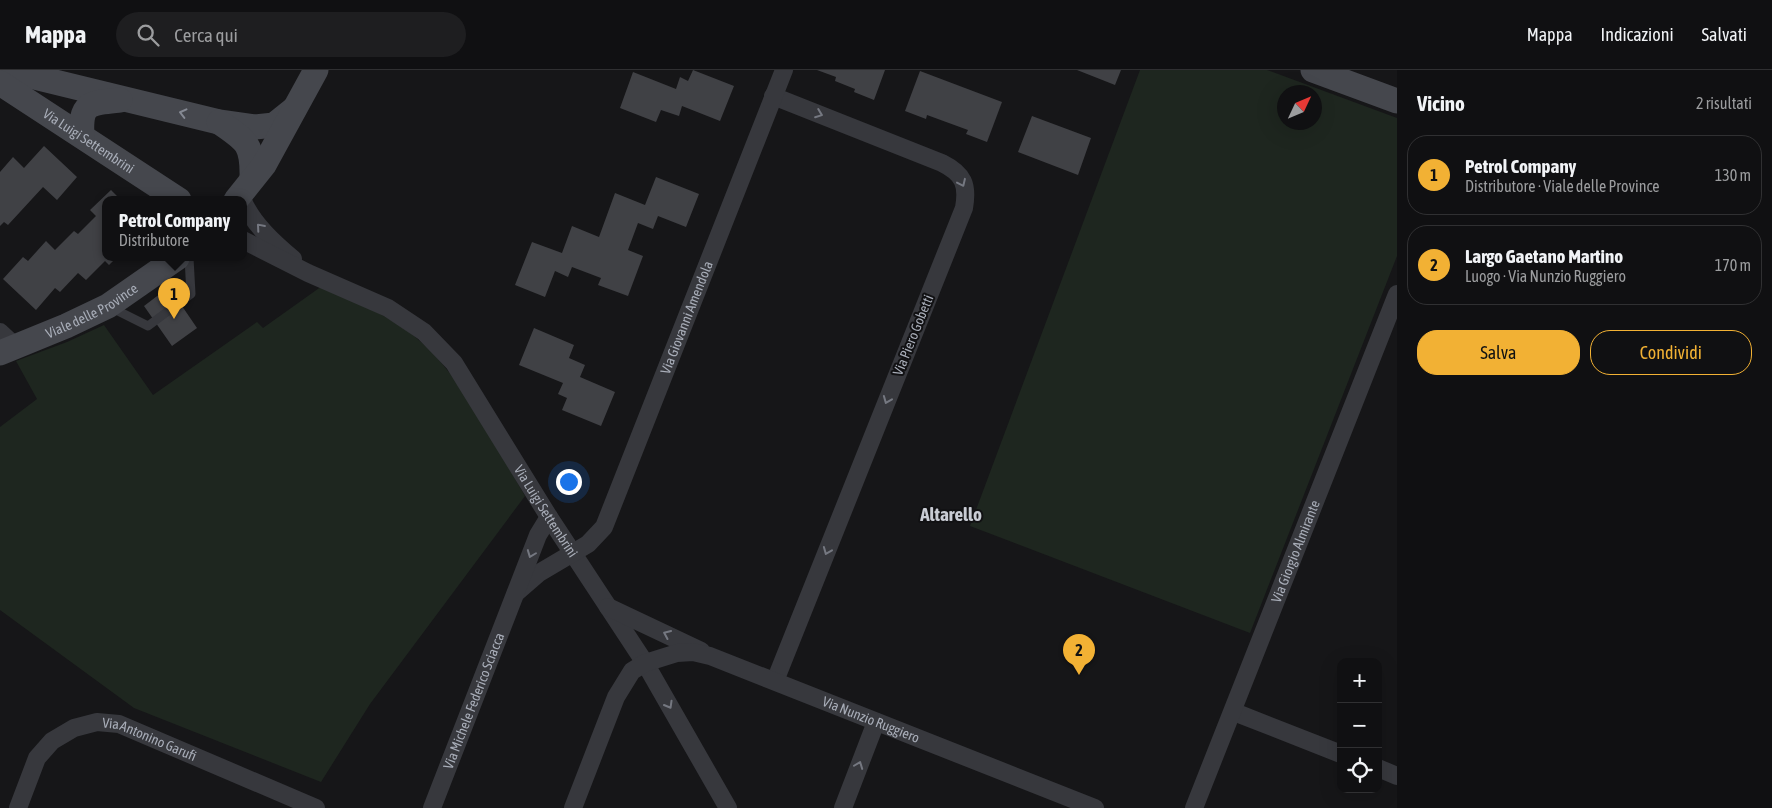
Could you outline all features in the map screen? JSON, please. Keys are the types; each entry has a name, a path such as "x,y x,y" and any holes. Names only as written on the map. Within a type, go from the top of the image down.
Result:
{"street":[{"path":"6,70 219,122 254,127 274,125 294,108"},
{"path":"243,195 264,165 316,70"},
{"name":"Via Giovanni Amendola","path":"516,593 539,573 588,544 607,521 784,70"},
{"path":"1313,70 1397,101"},
{"name":"Via Luigi Settembrini","path":"0,83 82,136 161,193"},
{"name":"Via Piero Gobetti","path":"774,96 942,163 954,169 962,180 966,192 964,208 775,681"},
{"path":"82,136 81,120 86,109 96,102 130,99"},
{"path":"219,122 240,137 250,149 252,160 243,195"},
{"path":"247,209 271,240 308,273"},
{"path":"247,242 308,273"},
{"name":"Viale delle Province","path":"5,344 66,326 108,306 174,261"},
{"name":"Via Luigi Settembrini","path":"308,273 388,308 418,327 454,363 549,518 645,663 728,808"},
{"name":"Via Giorgio Almirante","path":"1194,808 1234,712 1397,294"},
{"name":"Via Michele Federico Sciacca","path":"432,808 538,535 549,518"},
{"path":"608,607 710,656"},
{"name":"Via Nunzio Ruggiero","path":"645,663 677,653 693,652 710,656 1095,808"},
{"path":"573,808 616,697 632,671 645,663"},
{"path":"1234,712 1337,752"},
{"name":"Via Antonino Garufi","path":"18,808 37,758 52,740 74,728 97,722 119,724 316,808"},
{"path":"843,808 876,722"},
{"path":"1382,770 1397,776"}],"lane":[{"path":"108,306 148,326 191,294 179,261"}],"shaded area":[{"path":"1140,70 1267,70 1308,85 1277,85 1277,130 1322,130 1322,90 1397,118 1397,256 1250,633 970,526"},
{"path":"322,286 386,317 406,330 442,363 473,406 525,496 370,704 321,782 134,708 0,610 0,427 37,399 16,361 67,342 104,325 153,395 257,322 263,328"}],"building":[{"path":"693,70 734,86 720,121 682,106 679,116 661,110 656,122 620,108 633,72 676,89 680,77 688,81"},
{"path":"817,70 885,70 874,100 854,92 855,89 835,81 836,77"},
{"path":"1077,70 1121,70 1115,85"},
{"path":"920,71 1002,102 987,142 966,134 968,130 927,115 926,119 905,111"},
{"path":"1032,116 1091,138 1078,175 1018,152"},
{"path":"44,146 77,177 57,200 43,187 8,225 4,222 0,226 0,172 13,157 24,168"},
{"path":"656,177 699,194 686,227 658,216 653,229 638,223 628,250 643,256 628,296 598,285 601,278 572,267 568,277 555,271 545,297 515,285 532,242 562,253 572,226 599,237 615,193 645,205"},
{"path":"111,190 117,196 105,196"},
{"path":"102,199 102,261 105,261 86,280 78,273 60,292 55,288 36,310 3,279 23,257 28,261 46,241 55,250 74,231 78,234 96,216 90,210"},
{"path":"105,261 113,261 109,265"},
{"path":"169,287 197,328 172,346 144,306"},
{"path":"534,328 574,345 569,358 585,365 580,377 615,392 601,426 562,410 567,398 558,394 563,383 519,365"}],"place":[{"name":"Petrol Company","path":"174,319"},
{"name":"Largo Gaetano Martino","path":"1079,675"}],"district":[{"name":"Altarello","path":"951,514"}]}
